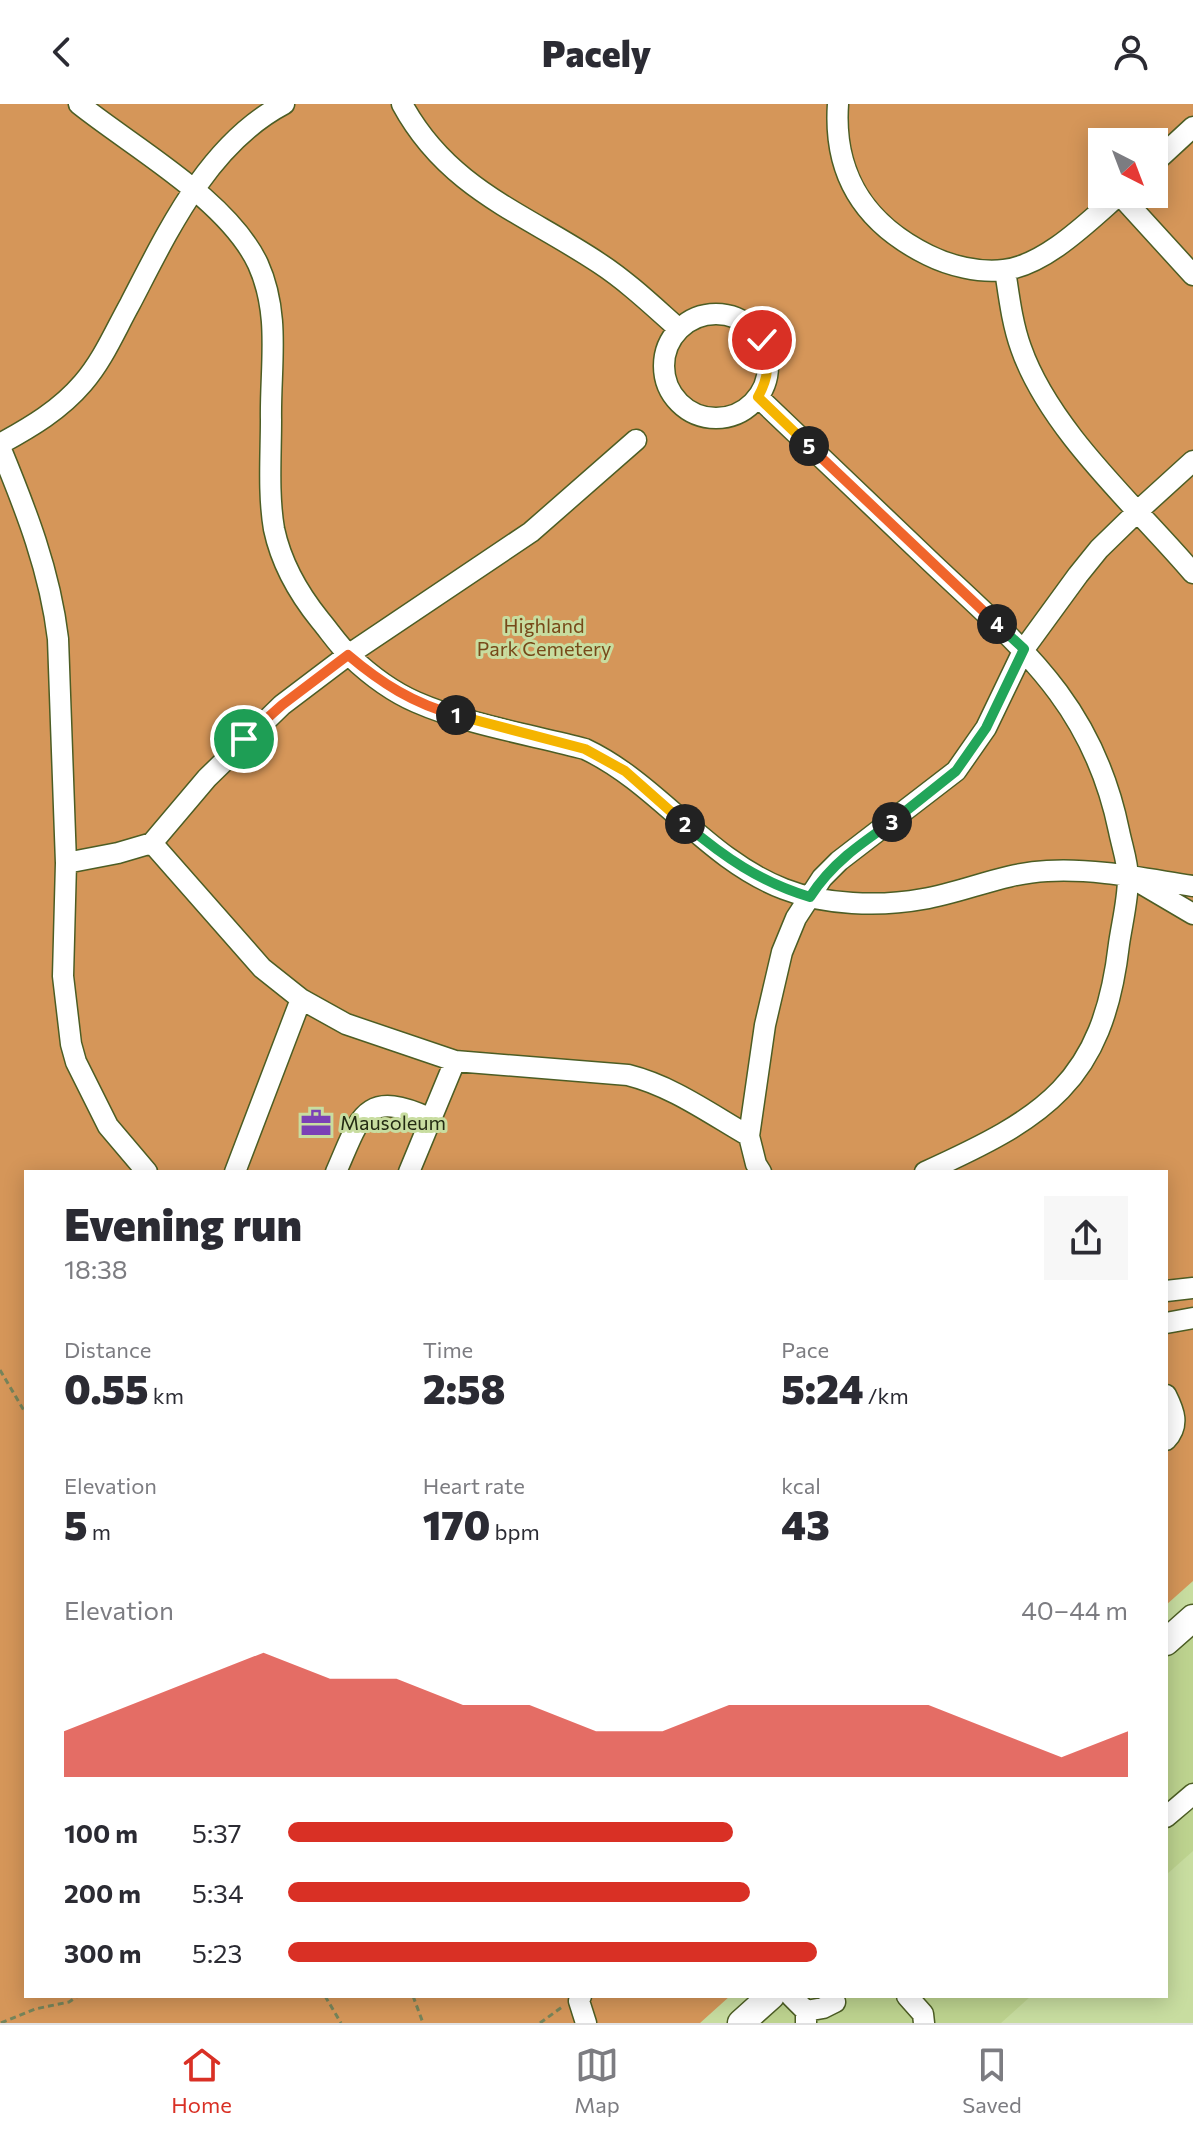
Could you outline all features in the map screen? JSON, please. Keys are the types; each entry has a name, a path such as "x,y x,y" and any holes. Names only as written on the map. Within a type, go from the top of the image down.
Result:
{"main road":[{"path":"1168,1640 1193,1618"},
{"path":"741,2023 769,1998"}],"lane":[{"path":"79,104 193,191 244,239 269,292 275,342 271,413 274,527 281,554 302,595 348,655 389,687 415,702 585,749 606,758 719,853 762,880 810,897 877,902 924,899 990,880 1050,870 1193,886"},
{"path":"145,1170 108,1126 76,1062 71,1044 64,999 66,863 54,603 37,539 0,446 55,411 85,381 193,191 236,138 254,122 284,104"},
{"path":"402,104 427,141 466,182 599,263 632,287 679,329"},
{"path":"838,104 836,130 844,165 872,216 901,240 939,261 1005,270 1047,253 1103,208"},
{"path":"1168,150 1193,127"},
{"path":"1133,208 1193,275"},
{"path":"1005,270 1015,328 1033,376 1063,424 1193,573"},
{"path":"708,314 724,314 739,319 762,340 767,354 765,384 758,397 747,408 717,418 687,410 668,386 664,372 670,341 692,319 708,314"},
{"path":"758,397 1024,649 1071,709 1091,742 1106,779 1128,877 1114,983 1105,1018 1088,1057 1062,1088 1017,1125 970,1153 930,1170"},
{"path":"66,863 152,843 207,778 282,705 348,655 531,532 636,440"},
{"path":"760,1170 749,1136 765,1025 782,952 796,918 822,878 839,861 956,771 986,728 1024,649 1078,575 1138,511 1193,461"},
{"path":"152,843 262,968 301,999 346,1024 455,1061 628,1075 646,1080 694,1103 749,1136"},
{"path":"1128,877 1193,914"},
{"path":"236,1170 301,999"},
{"path":"410,1170 455,1061"},
{"path":"337,1170 360,1118 374,1108 397,1106 429,1118"},
{"path":"1168,1291 1193,1288"},
{"path":"1168,1323 1193,1318"},
{"path":"1168,1400 1175,1417 1174,1430 1168,1438"},
{"path":"1168,1815 1193,1794"},
{"path":"580,1998 586,2023"},
{"path":"792,1998 806,2017 835,2002"},
{"path":"909,1998 923,2014 924,2023"}],"path":[{"path":"0,1370 24,1411"},
{"path":"1,2023 75,1998"},
{"path":"326,1998 341,2023"},
{"path":"414,1998 423,2023"},
{"path":"540,2023 556,2009 580,1998"}],"shaded area":[{"path":"1193,1618 1193,1851 1168,1873 1168,1640"},
{"path":"769,1998 1029,1998 1001,2023 741,2023"}],"green space":[{"name":"Highland Park Cemetery","path":"0,104 1193,104 1193,1581 1168,1603 1168,1170 24,1170 24,1998 728,1998 700,2023 0,2023"}],"place":[{"name":"Mausoleum","path":"316,1123"}],"route":[{"path":"244,739 282,705 348,655 389,687 415,702 585,749 606,758 740,868 785,890 810,897 822,878 839,861 956,771 986,728 1024,649 758,397 768,369 762,340"}]}
